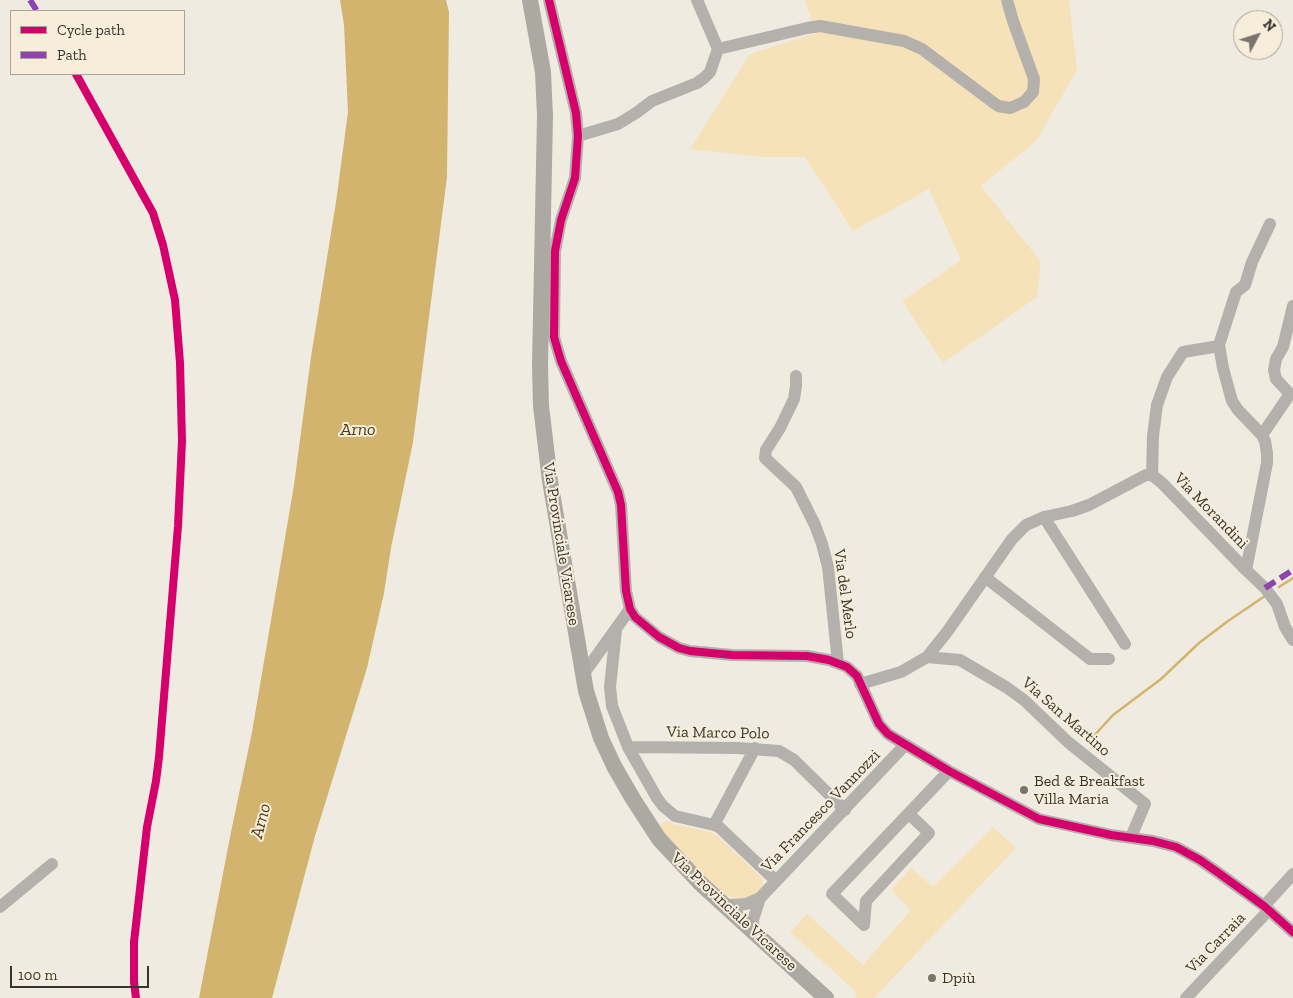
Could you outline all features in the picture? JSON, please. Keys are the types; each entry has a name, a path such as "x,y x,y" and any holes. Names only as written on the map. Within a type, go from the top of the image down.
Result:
{"main road":[{"name":"Via Provinciale Vicarese","path":"530,0 543,72 546,116 540,365 541,406 550,482 582,676 601,738 614,766 651,828 674,856 722,904 826,998"}],"street":[{"path":"549,0 574,104 578,136 575,178 559,226 555,251 554,337 561,361 618,492 621,505 626,591 630,608 640,622 659,637 690,652 732,655 807,656 838,663 853,671 879,724 888,734 949,772 1039,819 1176,847 1200,860 1267,908 1293,932"},
{"path":"578,136 601,131 618,124 652,101 704,78 713,64 718,49 697,0"},
{"path":"718,49 820,26 904,41 922,48 998,106 1010,108 1024,102 1033,92 1034,79 1007,0"},
{"path":"1246,570 1267,463 1266,446 1262,435 1232,401 1223,368 1220,346 1236,292 1245,285 1252,262 1270,224"},
{"path":"1262,435 1290,394 1276,379 1274,370 1293,306"},
{"path":"1152,475 1153,436 1157,404 1167,377 1183,352 1220,346"},
{"name":"Via del Merlo","path":"796,376 794,399 780,428 766,450 765,458 796,487 815,525 822,544 828,567 838,663"},
{"name":"Via Morandini","path":"860,684 901,672 927,656 947,632 985,576 1020,530 1026,525 1044,517 1089,505 1139,477 1152,475 1265,588 1277,604 1285,627 1293,640"},
{"path":"1044,517 1125,644"},
{"path":"985,576 1090,659 1109,659"},
{"path":"582,676 630,608"},
{"path":"616,630 610,676 614,712 628,747 653,792 670,813 682,819 714,825 724,831 776,881"},
{"name":"Via San Martino","path":"927,656 960,660 1006,687 1024,700 1068,742 1145,804 1132,837"},
{"name":"Via Francesco Vannozzi","path":"754,932 753,920 760,898 905,745"},
{"name":"Via Marco Polo","path":"628,747 755,748 783,752 794,760 845,810"},
{"path":"714,825 755,748"},
{"path":"909,814 929,833 866,901 864,925 832,894 949,772"},
{"path":"0,908 52,864"},
{"name":"Via Carraia","path":"1186,998 1267,908 1293,874"},
{"path":"722,904 746,904 760,898"}],"shaded area":[{"path":"805,0 1069,0 1077,70 1036,141 981,186 1041,262 1037,297 943,363 902,301 961,260 929,189 853,231 805,157 763,157 690,149 750,54 816,33"},
{"path":"667,820 673,824 710,832 718,836 762,878 761,890 751,897 735,899 718,891 657,827"},
{"path":"993,827 1016,848 874,998 855,998 856,992 790,932 807,914 863,965 911,910 891,890 911,868 933,887"}],"water":[{"name":"Arno","path":"340,0 446,0 449,12 447,177 413,442 391,548 384,593 367,668 315,836 272,998 199,998 252,732 294,485 311,357 336,202 348,112 344,25"}],"waterway":[{"path":"1279,587 1293,578"},
{"path":"1091,739 1113,715 1161,679 1199,643 1265,596"}],"marked path":[{"path":"30,0 36,10"},
{"path":"1265,588 1293,570"}],"cycle path":[{"path":"549,0 576,113 578,136 575,178 561,220 555,251 554,337 561,361 618,492 621,505 626,591 630,609 635,617 659,637 679,648 690,651 732,655 807,656 829,660 847,667 857,676 879,724 888,734 949,771 1039,819 1176,847 1220,874 1264,906 1293,932"},
{"path":"77,75 153,213 163,245 175,300 180,363 182,441 178,526 159,757 147,827 134,942 136,998"}],"place":[{"name":"Bed & Breakfast Villa Maria","path":"1024,790"},
{"name":"Dpiù","path":"932,978"}]}
